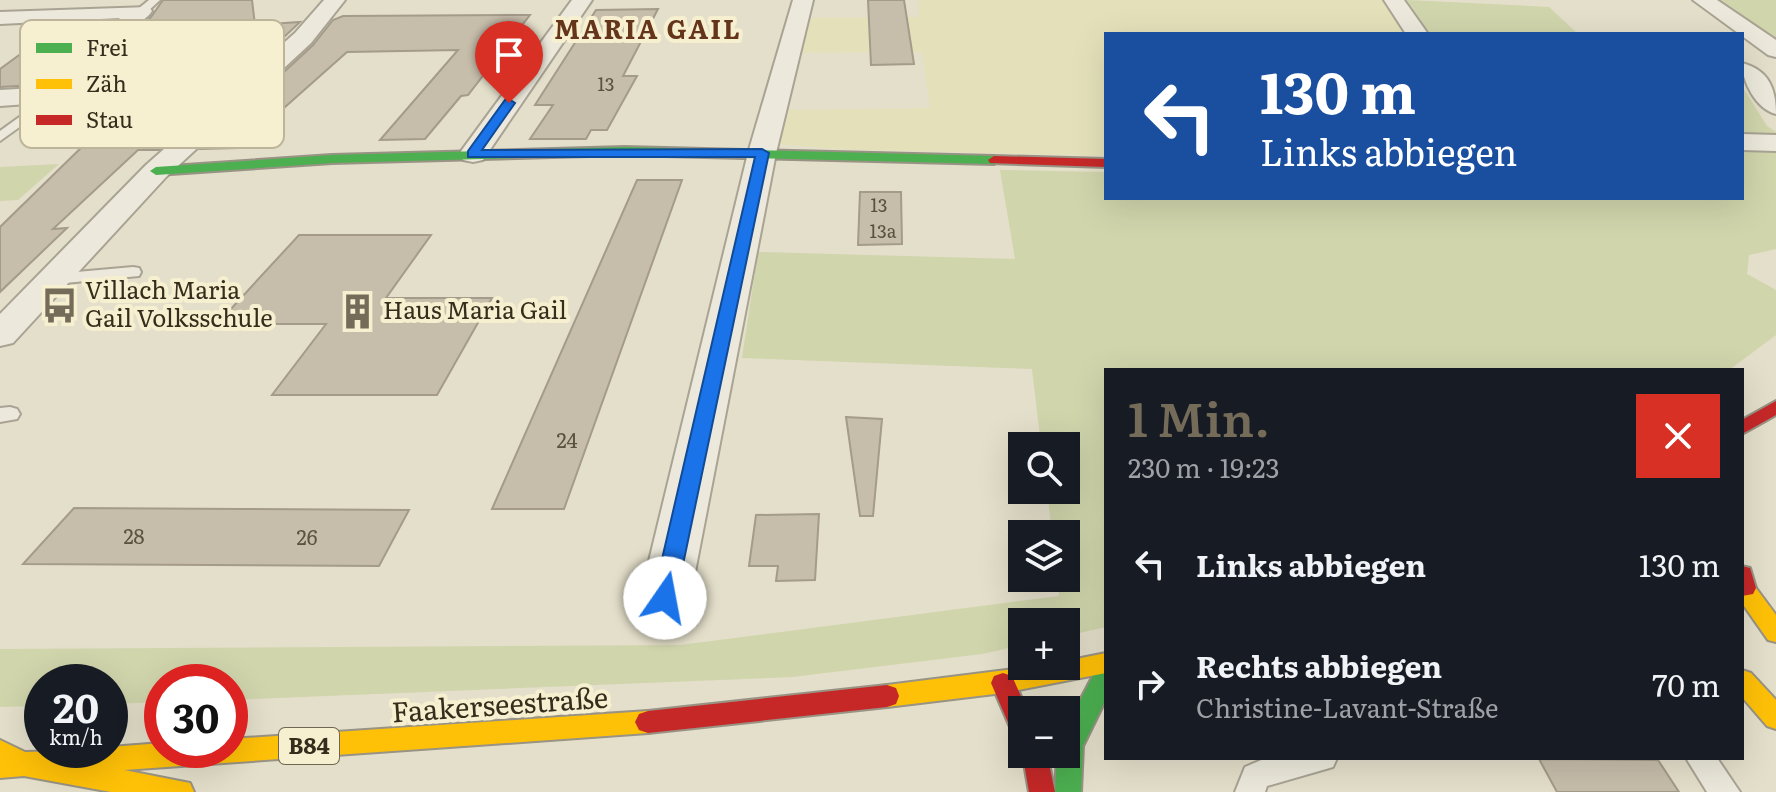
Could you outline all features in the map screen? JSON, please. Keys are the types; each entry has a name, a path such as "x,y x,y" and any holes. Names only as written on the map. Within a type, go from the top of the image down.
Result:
{"main road":[{"path":"156,171 473,154 625,151 1104,163"},
{"path":"1744,427 1776,407"},
{"path":"1744,585 1776,633"},
{"name":"B84","path":"1003,683 1104,663"},
{"path":"1068,792 1070,745 1104,679"},
{"path":"1744,682 1776,718"},
{"path":"1003,683 1009,696"},
{"name":"Faakerseestraße","path":"0,766 597,727 1003,683"},
{"path":"0,752 22,764 181,792"},
{"path":"1037,768 1042,792"}],"street":[{"path":"284,55 335,0"},
{"path":"473,154 582,0"},
{"path":"665,598 762,153 803,0"},
{"path":"1394,0 1416,32"},
{"path":"1703,0 1776,50"},
{"path":"0,18 148,6"},
{"path":"131,20 148,6"},
{"path":"1744,71 1755,79 1776,106"},
{"path":"0,98 20,97"},
{"path":"1744,142 1776,143"},
{"path":"0,335 181,148"}],"lane":[{"path":"0,137 20,123"},
{"path":"54,279 133,272"},
{"path":"1250,792 1255,777 1277,767 1313,760"},
{"path":"1701,760 1725,792"}],"shaded area":[{"path":"918,0 1383,0 1404,32 1104,32 1104,156 837,149 777,144 785,110 930,108 922,52 797,53 805,18 919,17"}],"green space":[{"path":"1407,0 1549,7 1576,32 1429,32"},
{"path":"1716,0 1776,0 1776,38"},
{"path":"1744,89 1767,126 1776,132 1776,138 1744,137"},
{"path":"1744,146 1776,148 1776,249 1749,255 1747,274 1776,290 1776,335 1732,368 1104,368 1104,627 1080,633 1080,608 1008,608 1008,648 792,677 248,699 248,664 144,664 144,703 128,703 128,664 24,664 24,706 0,707 0,649 680,645 1059,596 1059,592 1080,592 1080,520 1050,520 1049,504 1080,504 1080,432 1039,432 1032,369 742,358 758,252 1015,259 1000,170 1104,172 1104,200 1744,200"},
{"path":"59,164 18,200 0,201 0,167"}],"building":[{"path":"163,0 252,0 254,20 148,20"},
{"path":"868,0 904,0 914,64 871,65"},
{"path":"658,9 623,76 637,76 607,130 591,130 586,139 530,139 553,105 535,105 596,10"},
{"path":"530,15 468,95 461,96 425,139 380,140 458,50 347,52 284,108 284,72 313,45 333,20 343,16"},
{"path":"300,22 284,37 284,23"},
{"path":"20,54 20,86 0,87 0,69"},
{"path":"81,148 161,148 138,150 53,229 67,228 0,292 0,227"},
{"path":"637,180 682,180 564,509 492,509"},
{"path":"860,192 901,192 902,244 858,245"},
{"name":"Haus Maria Gail","path":"299,235 431,235 386,298 492,298 437,395 272,395 326,324 217,324"},
{"path":"846,417 882,419 873,516 860,516"},
{"path":"74,508 409,510 379,566 23,564"},
{"path":"819,514 815,580 776,581 778,566 749,566 756,515"},
{"path":"1540,760 1658,760 1679,792 1557,792"}],"traffic: fast":[{"path":"156,171 332,159 625,151 994,160"},
{"path":"1068,792 1070,745 1104,679"}],"traffic: slow":[{"path":"1744,589 1776,633"},
{"path":"887,696 1003,683 1104,663"},
{"path":"1744,682 1776,718"},
{"path":"0,766 648,722"},
{"path":"0,752 22,764 181,792"}],"traffic: jam":[{"path":"994,160 1104,163"},
{"path":"1744,427 1776,407"},
{"path":"1744,583 1745,588"},
{"path":"1003,683 1009,696"},
{"path":"648,722 887,696"},
{"path":"1037,768 1042,792"}],"place":[{"name":"Villach Maria Gail Volksschule","path":"59,305"},
{"name":"Haus Maria Gail","path":"357,311"}],"district":[{"name":"MARIA GAIL","path":"648,30"}],"route":[{"path":"509,103 473,154 625,151 762,153 665,598"}]}
